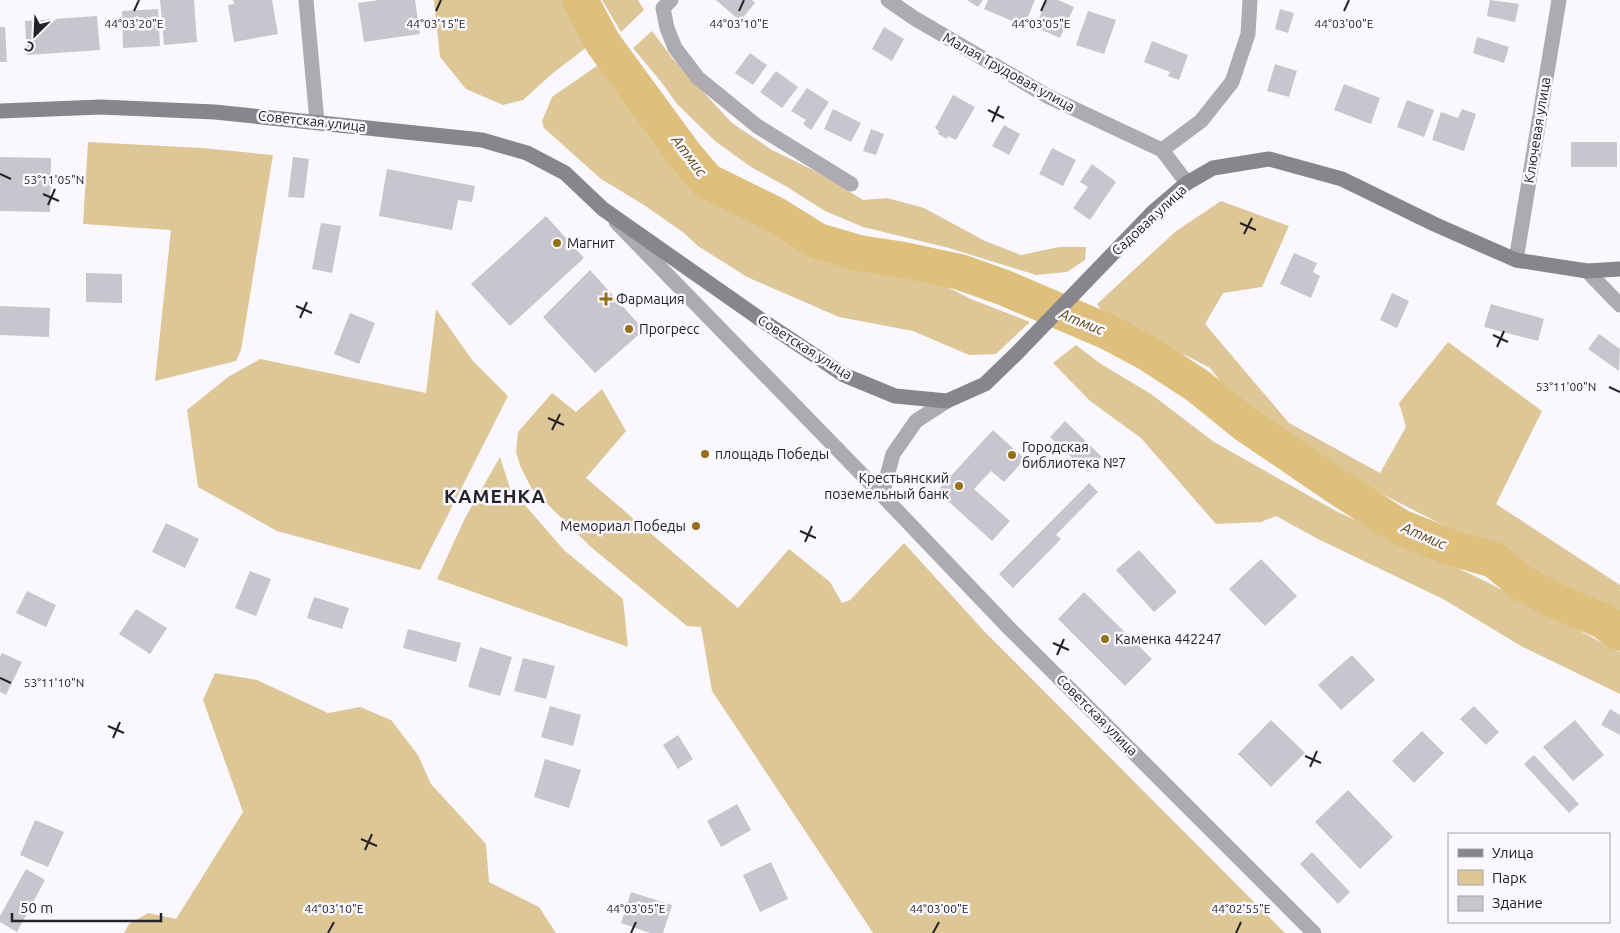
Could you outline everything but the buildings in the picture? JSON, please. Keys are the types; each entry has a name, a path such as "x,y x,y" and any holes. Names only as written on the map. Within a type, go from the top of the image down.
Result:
{"main road":[{"name":"Советская улица","path":"0,111 101,107 215,112 482,140 527,153 565,173 603,209 762,321 844,375 895,396 947,401"},
{"name":"Садовая улица","path":"947,401 985,384 1153,212 1187,183 1213,168 1269,159 1342,179 1434,224 1516,260 1587,271 1620,269"}],"street":[{"path":"306,0 317,122"},
{"name":"Малая Трудовая улица","path":"888,0 914,18 1048,97 1162,150"},
{"path":"1187,183 1162,150 1201,121 1232,82 1248,34 1250,0"},
{"name":"Ключевая улица","path":"1516,260 1559,0"},
{"path":"667,4 667,28 675,48 698,78 757,126 851,184"},
{"name":"Советская улица","path":"603,209 1008,627 1314,933"},
{"path":"1587,271 1620,305"},
{"path":"882,495 893,454 916,421 947,401"}],"green space":[{"path":"434,0 568,0 595,41 553,73 523,100 503,105 466,89 440,57"},
{"path":"602,0 638,0 644,10 621,32"},
{"path":"652,31 673,59 732,123 772,150 819,173 863,200 887,198 924,208 985,241 1021,255 1059,247 1086,247 1085,260 1067,272 1036,275 949,248 863,227 825,211 751,167 715,141 677,104 633,48"},
{"path":"601,63 653,129 673,162 711,196 776,228 812,251 852,269 941,284 971,299 1030,322 996,354 969,355 913,331 839,317 747,277 698,246 684,233 644,205 601,179 544,128 542,121 552,97"},
{"path":"88,142 202,148 273,155 241,350 236,361 155,381 171,230 83,224"},
{"path":"1221,201 1289,226 1262,287 1223,293 1205,324 1289,423 1380,473 1406,427 1399,403 1448,342 1542,411 1496,504 1620,585 1620,621 1585,604 1478,543 1337,471 1266,430 1241,407 1210,368 1111,324 1097,304 1176,231"},
{"path":"436,309 473,361 508,396 420,570 277,531 198,487 187,410 228,377 260,359 426,393"},
{"path":"1076,345 1101,364 1151,394 1214,442 1336,511 1485,581 1620,652 1620,694 1521,646 1443,599 1318,539 1276,516 1261,522 1216,524 1141,438 1090,401 1053,363"},
{"path":"602,389 626,431 586,478 738,608 789,549 830,582 842,603 850,600 904,543 984,631 1285,933 873,933 712,691 701,627 687,626 592,548 532,489 521,468 516,452 518,432 552,393 576,412"},
{"path":"500,457 510,488 564,550 623,599 628,647 437,579 465,518"},
{"path":"215,673 257,680 328,713 360,707 391,720 418,755 431,784 486,844 489,882 539,907 556,933 124,933 129,924 148,913 176,919 243,812 203,700"}],"waterway":[{"name":"Атмис","path":"580,0 603,43 685,155 707,181 776,215 818,241 859,253 960,272 1005,288 1108,332 1149,354 1198,386 1245,424 1400,527 1449,547 1494,560 1523,584 1556,601 1603,621 1620,633"}],"place":[{"name":"Магнит","path":"557,243"},
{"name":"Фармация","path":"606,299"},
{"name":"Прогресс","path":"629,329"},
{"name":"площадь Победы","path":"705,454"},
{"name":"Городская библиотека №7","path":"1012,455"},
{"name":"Крестьянский поземельный банк","path":"959,486"},
{"name":"Мемориал Победы","path":"696,526"},
{"name":"Каменка 442247","path":"1105,639"}],"district":[{"name":"КАМЕНКА","path":"495,496"}]}
